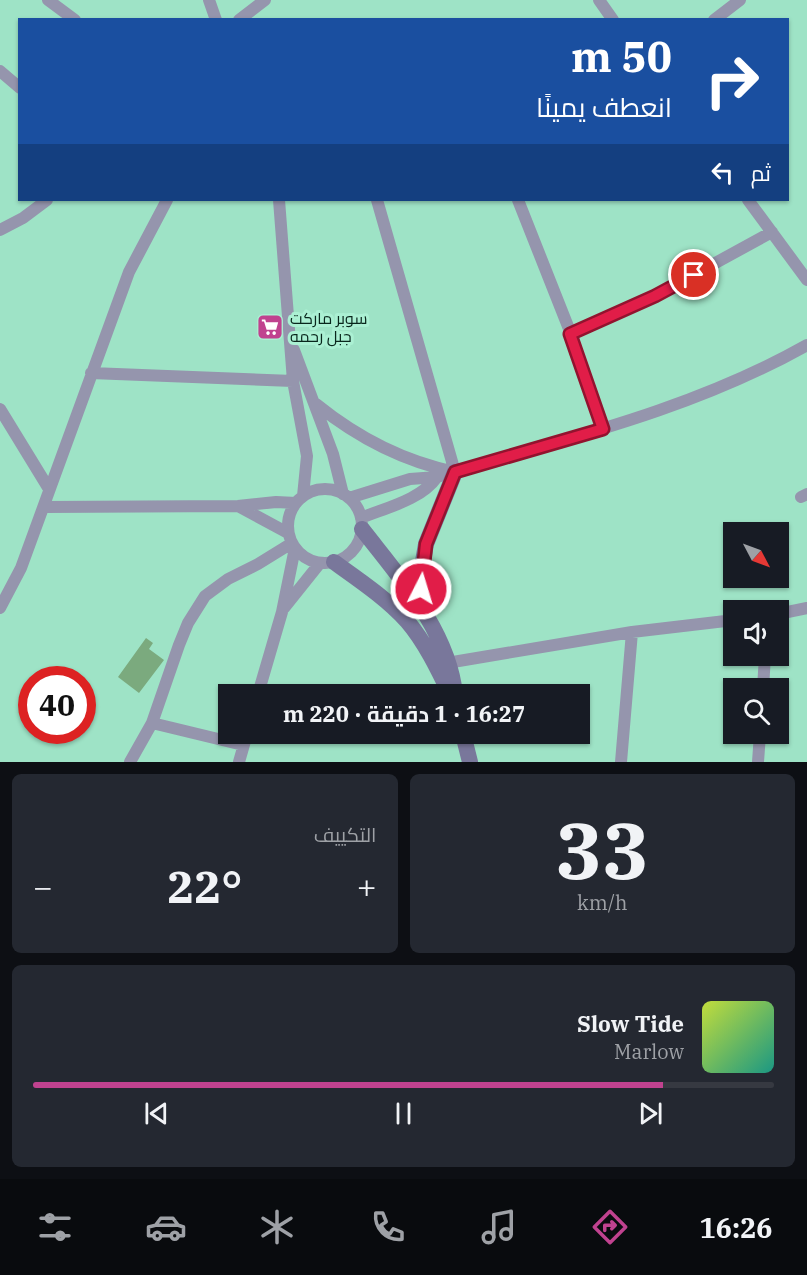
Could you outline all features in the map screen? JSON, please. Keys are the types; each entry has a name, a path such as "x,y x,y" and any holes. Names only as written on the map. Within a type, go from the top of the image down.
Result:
{"street":[{"path":"48,0 72,18"},
{"path":"209,0 215,18"},
{"path":"252,10 265,0"},
{"path":"598,0 612,18"},
{"path":"717,18 740,0"},
{"path":"0,71 18,86"},
{"path":"0,230 23,218 46,201"},
{"path":"0,608 21,568 45,507 49,489 129,272 166,201"},
{"path":"261,684 282,612 292,542 290,512 299,500 307,456 294,381 279,201"},
{"path":"377,201 455,472 426,544 421,578 423,612"},
{"path":"518,201 570,334 603,429"},
{"path":"749,201 807,280"},
{"path":"570,334 655,296 772,232"},
{"path":"290,341 316,404 346,496 361,523 423,612 451,684"},
{"path":"45,507 238,506 299,500 322,489 346,496 410,479 437,477 603,429 725,386 807,345"},
{"path":"91,373 294,381"},
{"path":"316,404 358,435 381,447 430,466 455,472"},
{"path":"0,409 49,489"},
{"path":"282,612 327,562 353,550 361,523 418,494 432,484 437,477"},
{"path":"238,506 292,542 311,560 327,562 370,588 406,621 443,664 448,684"},
{"path":"130,762 152,723 188,623 205,596 228,579 258,564 292,542"},
{"path":"789,612 807,608"},
{"path":"443,664 632,632 723,621"},
{"path":"621,762 632,632"},
{"path":"152,723 218,734"},
{"path":"239,762 244,744"},
{"path":"466,744 470,762"},
{"path":"759,762 760,744"}],"building":[{"path":"146,638 153,643 149,649 164,660 139,693 118,677"}],"place":[{"name":"سوبر ماركت جبل رحمه","path":"270,327"}],"route":[{"path":"421,589 426,544 455,472 603,429 570,334 655,296 694,275"}]}
